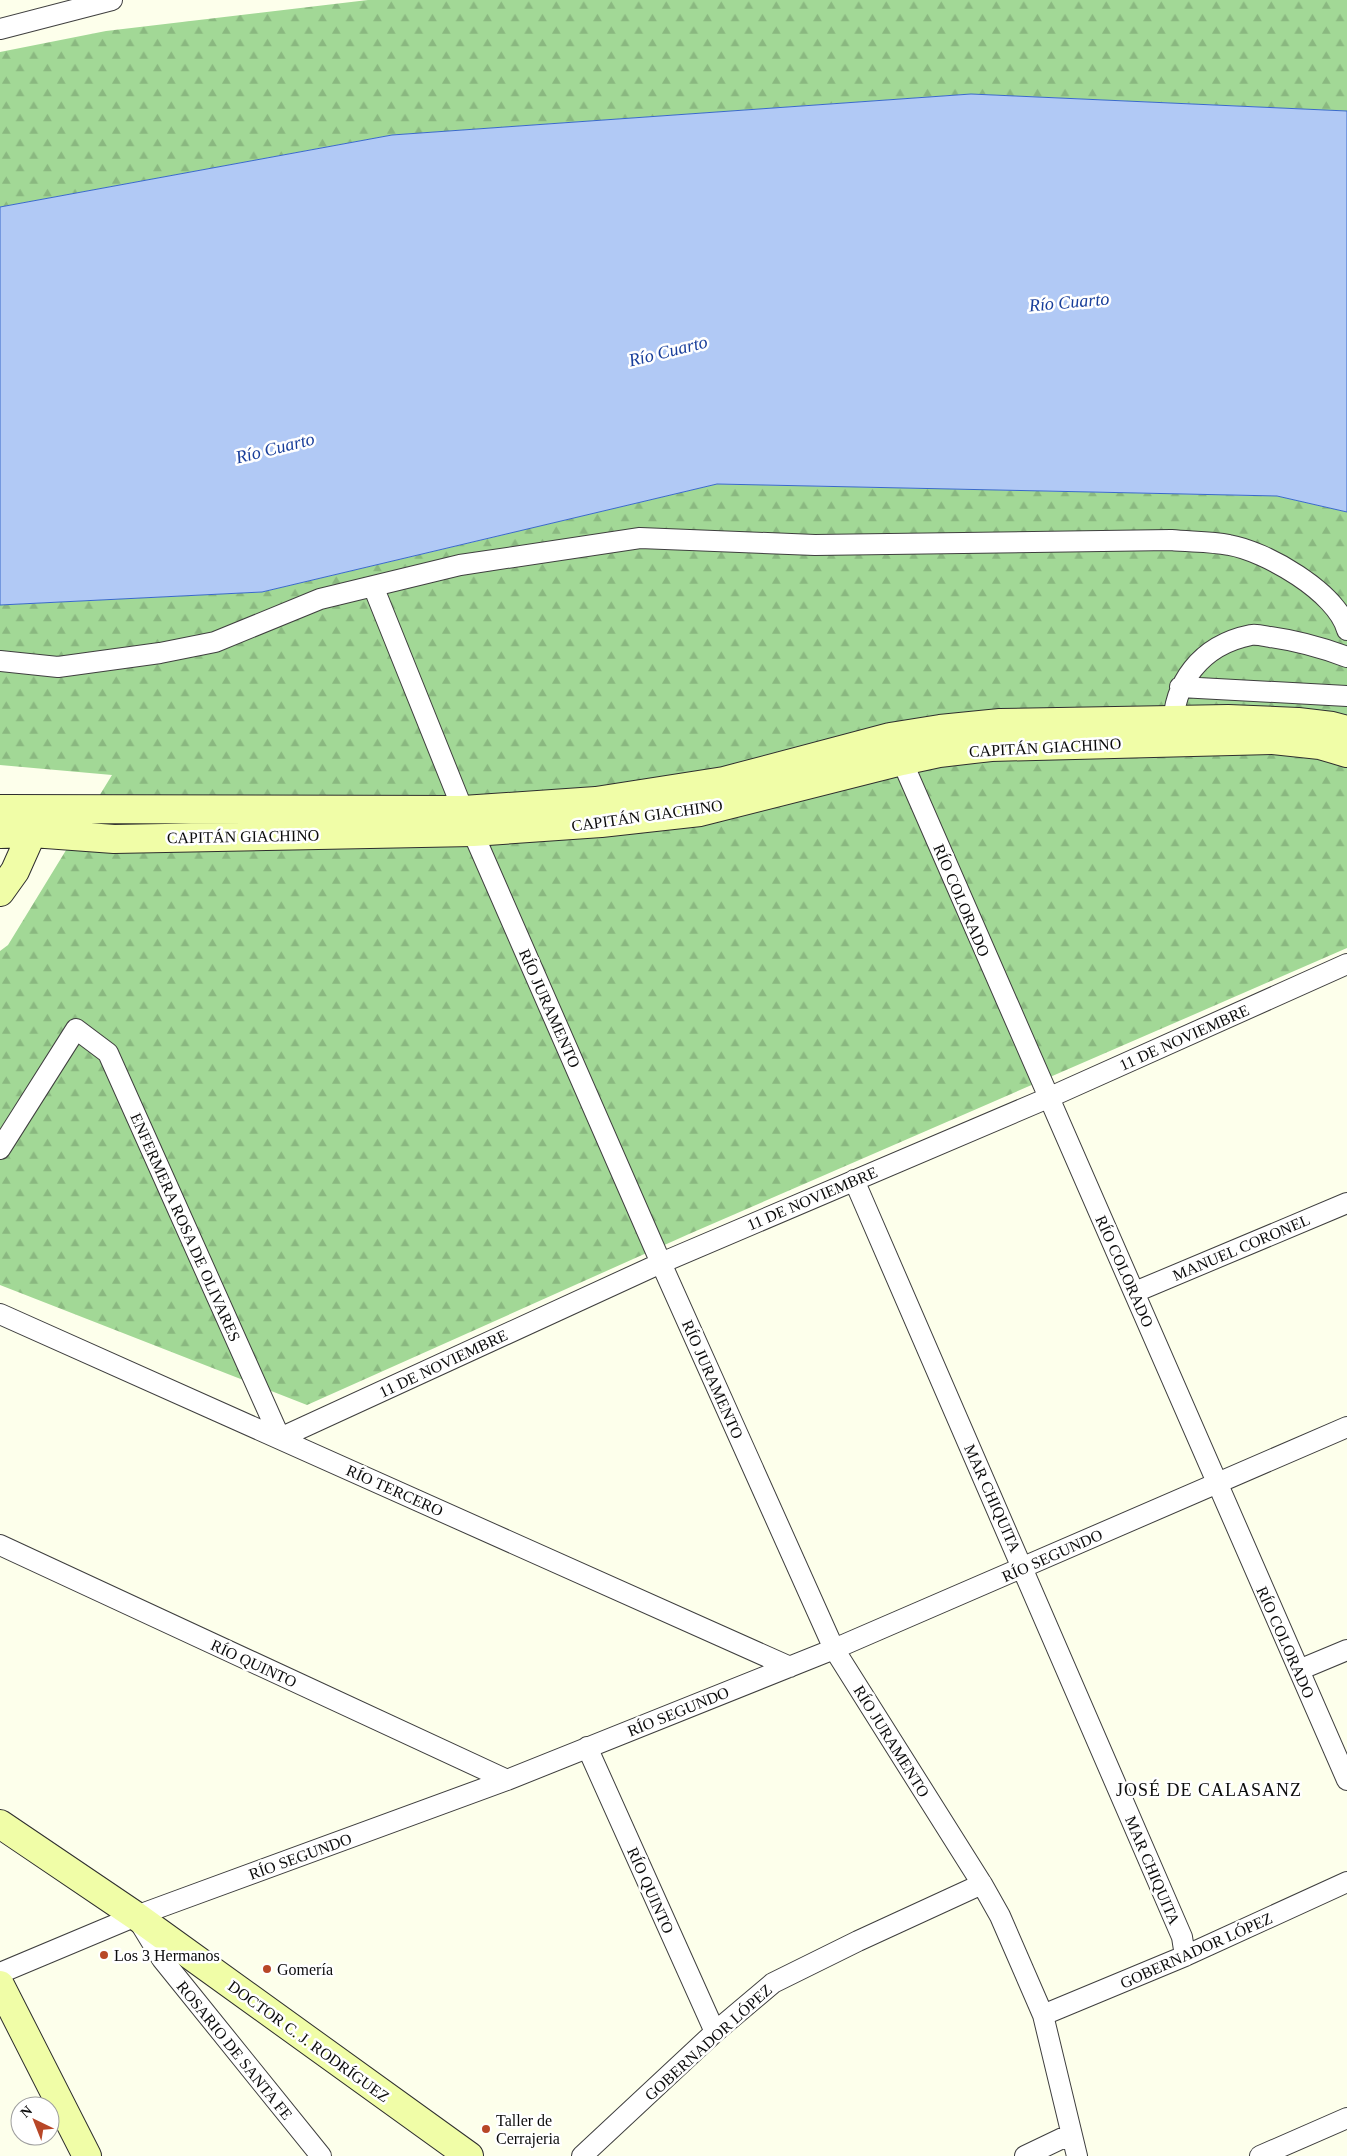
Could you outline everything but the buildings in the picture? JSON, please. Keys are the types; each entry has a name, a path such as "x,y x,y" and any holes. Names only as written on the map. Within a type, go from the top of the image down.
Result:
{"main road":[{"name":"CAPITÁN GIACHINO","path":"10,826 114,839 468,821 601,824 700,812 939,753 1173,732 1228,719 1298,722 1332,726 1347,730"},
{"name":"CAPITÁN GIACHINO","path":"468,821 715,783 890,738 940,729 1000,723 1173,732 1272,740 1320,746 1347,753"},
{"path":"0,892 15,871 10,826"},
{"name":"DOCTOR C. J. RODRÍGUEZ","path":"0,1824 136,1916 470,2156"},
{"path":"0,1985 87,2156"}],"street":[{"path":"0,29 112,0"},
{"path":"0,661 58,667 160,653 215,642 320,598 460,565 640,538 816,544 1171,540 1229,545 1261,555 1312,586 1340,615 1347,630"},
{"name":"RÍO JURAMENTO","path":"373,586 468,821 661,1263 834,1649 982,1884 1000,1916 1043,2015 1077,2156"},
{"path":"1173,732 1175,703 1180,687 1200,658 1222,646 1252,635 1312,644 1347,657"},
{"path":"1180,687 1261,693 1322,693 1347,696"},
{"name":"RÍO COLORADO","path":"902,761 1347,1780"},
{"name":"11 DE NOVIEMBRE","path":"280,1438 661,1263 1048,1098 1347,964"},
{"name":"ENFERMERA ROSA DE OLIVARES","path":"0,1149 76,1029 108,1053 280,1438"},
{"name":"MAR CHIQUITA","path":"854,1180 1182,1937 1185,1956"},
{"name":"MANUEL CORONEL","path":"1135,1292 1347,1203"},
{"name":"RÍO TERCERO","path":"0,1314 790,1667"},
{"name":"RÍO SEGUNDO","path":"0,1973 136,1916 507,1780 790,1667 1347,1428"},
{"name":"RÍO QUINTO","path":"0,1545 507,1780"},
{"path":"1298,1670 1347,1650"},
{"name":"RÍO QUINTO","path":"587,1748 715,2032"},
{"name":"GOBERNADOR LÓPEZ","path":"1043,2015 1185,1956 1347,1882"},
{"name":"GOBERNADOR LÓPEZ","path":"582,2156 715,2032 773,1983 858,1941 982,1884"},
{"name":"ROSARIO DE SANTA FE","path":"136,1916 162,1959 321,2156"},
{"path":"1260,2156 1347,2118"},
{"path":"1025,2156 1071,2134"}],"green space":[{"path":"368,0 1347,0 1347,111 971,94 392,135 0,207 0,52 106,31"},
{"path":"717,484 1277,496 1347,512 1347,948 689,1234 307,1405 0,1285 0,951 8,945 112,775 0,765 0,605 262,592"}],"water":[{"name":"Río Cuarto","path":"971,94 1347,111 1347,512 1277,496 717,484 262,592 0,605 0,207 392,135"}],"place":[{"name":"Los 3 Hermanos","path":"104,1955"},
{"name":"Gomería","path":"267,1969"},
{"name":"Taller de Cerrajeria","path":"486,2129"}],"district":[{"name":"JOSÉ DE CALASANZ","path":"1209,1790"}]}
